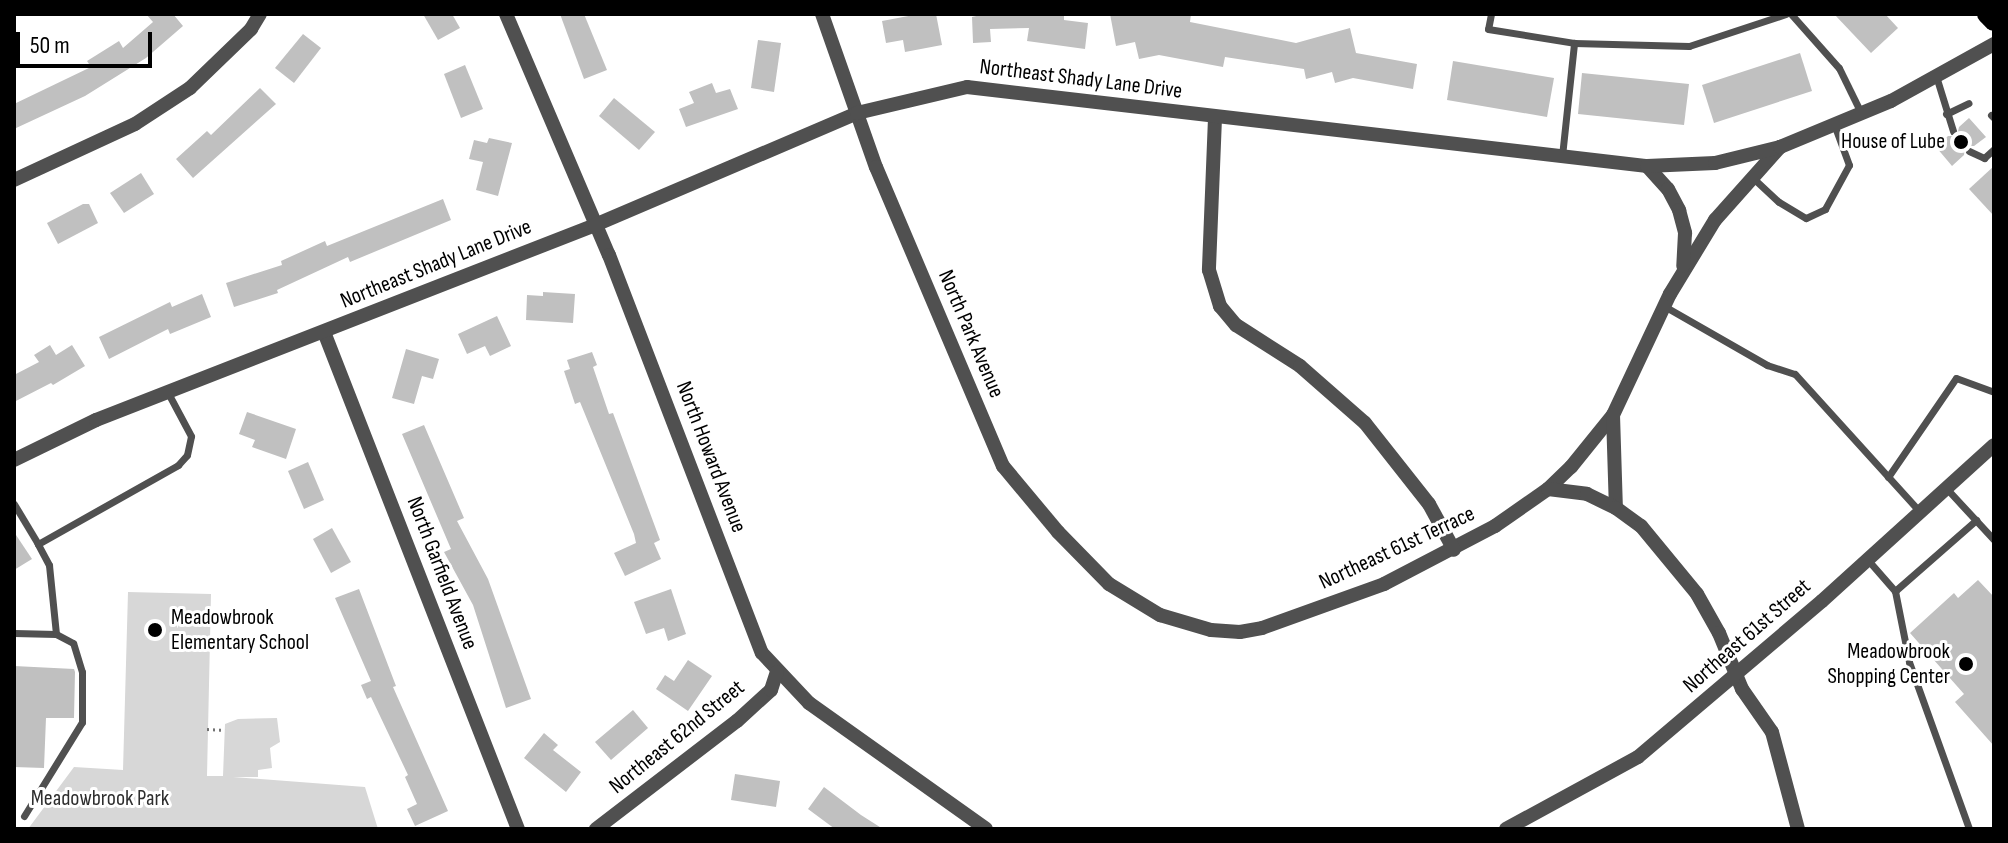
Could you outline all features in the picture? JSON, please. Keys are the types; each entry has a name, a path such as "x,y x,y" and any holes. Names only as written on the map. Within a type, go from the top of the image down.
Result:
{"main road":[{"path":"1987,14 1994,21"}],"street":[{"path":"14,180 135,124 190,88 251,29 260,14"},
{"name":"North Howard Avenue","path":"506,14 595,225 762,653 809,703 986,829"},
{"name":"North Park Avenue","path":"822,14 876,167 1003,466 1058,532 1109,584 1160,615"},
{"name":"Northeast Shady Lane Drive","path":"14,460 96,420 595,225 857,113 967,87 1062,95 1215,118 1647,166 1715,163 1780,147 1861,113 1994,44"},
{"path":"1215,118 1209,270 1220,306 1236,325 1300,366 1365,423 1414,483 1454,550"},
{"name":"Northeast 61st Terrace","path":"1160,615 1211,630 1240,632 1262,628 1384,584 1454,550 1548,489 1579,458 1613,415 1664,306 1715,220 1780,147"},
{"name":"Northeast 61st Terrace","path":"1647,166 1668,189 1679,210 1685,233 1683,270"},
{"name":"North Garfield Avenue","path":"324,332 518,829"},
{"name":"Northeast 61st Terrace","path":"1613,415 1616,508"},
{"name":"Northeast 61st Street","path":"1506,829 1638,757 1994,445"},
{"path":"1548,489 1587,494 1616,508 1641,526 1697,594 1719,633 1735,674 1772,732 1798,829"},
{"name":"Northeast 62nd Street","path":"596,829 737,721 771,690 777,672"}],"lane":[{"path":"1491,14 1488,29 1574,43 1689,46 1789,14 1839,68 1861,113"},
{"path":"1562,156 1574,43"},
{"path":"1936,76 1953,131"},
{"path":"1946,114 1969,103"},
{"path":"1751,177 1779,202 1806,218 1825,209 1849,165 1834,124"},
{"path":"1969,151 1984,158 1994,149"},
{"path":"1664,306 1767,365 1795,374 1920,512"},
{"path":"1888,477 1956,378 1994,392"},
{"path":"38,544 178,465 187,455 191,436 167,391"},
{"path":"1946,488 1994,540"},
{"path":"14,504 49,565 56,634"},
{"path":"1895,591 1976,520"},
{"path":"1986,531 1994,524"},
{"path":"1867,559 1895,591 1909,662 1969,829"},
{"path":"14,633 56,634 73,643 82,672 82,722 24,816"}],"path":[{"path":"207,729 225,730"}],"green space":[{"name":"Meadowbrook Park","path":"128,592 211,594 207,776 223,776 225,724 238,719 277,718 280,742 270,748 272,768 258,770 258,777 233,777 365,787 378,829 28,829 74,767 123,770"}],"building":[{"path":"146,14 173,14 183,26 146,58 85,96 14,129 14,104 91,67 87,61 119,41 123,48 153,22"},
{"path":"423,14 452,14 460,28 438,40"},
{"path":"560,14 584,14 607,70 584,79"},
{"path":"936,14 942,45 905,52 903,40 886,43 882,21"},
{"path":"985,14 1064,14 1064,20 1088,23 1085,49 1027,41 1029,28 990,29 991,42 973,43 972,17"},
{"path":"1110,14 1191,14 1190,22 1296,43 1350,28 1356,53 1417,64 1413,89 1353,78 1335,83 1332,72 1306,79 1304,69 1225,57 1223,67 1159,55 1139,59 1135,42 1116,46"},
{"path":"1834,14 1885,14 1898,28 1871,53"},
{"path":"303,34 321,48 294,83 275,68"},
{"path":"758,40 781,43 774,92 751,88"},
{"path":"1800,53 1812,91 1714,123 1702,85"},
{"path":"1453,61 1554,78 1547,117 1447,100"},
{"path":"465,65 483,109 461,118 444,74"},
{"path":"1582,73 1689,84 1684,125 1578,114"},
{"path":"712,83 716,93 730,89 738,109 686,127 679,109 694,103 689,92"},
{"path":"260,88 276,104 193,178 176,159 207,131 211,135"},
{"path":"614,98 655,132 639,150 599,116"},
{"name":"House of Lube","path":"1969,118 1986,137 1974,146 1965,146 1964,155 1952,166 1936,147 1948,136 1957,136 1959,127"},
{"path":"489,138 512,143 498,196 476,190 483,162 469,159 474,140 487,143"},
{"path":"1994,166 1994,216 1969,189"},
{"path":"141,173 154,194 124,213 110,193"},
{"path":"443,199 451,220 350,262 348,257 277,290 278,293 234,307 226,283 282,265 281,261 325,241 327,246"},
{"path":"83,204 89,204 98,223 58,244 47,223"},
{"path":"543,292 575,294 573,323 526,320 527,295 543,296"},
{"path":"202,294 211,317 170,334 168,329 109,359 99,337 170,302 172,307"},
{"path":"497,316 511,346 490,356 485,346 467,354 458,334"},
{"path":"50,345 56,355 72,345 85,366 53,385 51,383 14,402 14,375 39,362 34,355"},
{"path":"406,349 439,359 433,379 422,376 414,404 392,398"},
{"path":"592,352 597,365 593,367 609,414 613,413 660,540 654,543 661,559 625,576 614,553 636,543 634,534 580,402 575,404 564,371 570,369 567,360"},
{"path":"247,412 296,429 286,459 252,447 255,440 239,434"},
{"path":"424,425 464,518 457,521 488,579 531,699 506,708 473,605 444,552 451,549 402,434"},
{"path":"308,462 324,500 304,509 288,471"},
{"path":"332,528 351,562 331,573 313,539"},
{"path":"14,532 32,559 14,570"},
{"name":"Meadowbrook Shopping Center","path":"1978,580 1994,597 1994,746 1955,702 1964,694 1910,633 1954,593 1958,598"},
{"path":"359,589 396,686 393,687 448,811 415,826 407,809 417,804 405,777 408,775 371,697 367,699 361,685 371,681 335,598"},
{"path":"671,589 686,634 668,641 664,628 646,634 634,602"},
{"path":"688,660 712,676 688,711 656,689 665,675 674,681"},
{"path":"14,666 74,669 75,672 74,718 46,718 44,768 14,767"},
{"path":"633,710 648,728 611,760 595,742"},
{"path":"544,733 558,745 553,750 581,772 566,792 524,758"},
{"path":"735,774 780,781 776,807 731,800"},
{"path":"824,787 883,829 835,829 808,809"}],"place":[{"name":"House of Lube","path":"1961,142"},
{"name":"Meadowbrook Elementary School","path":"155,630"},
{"name":"Meadowbrook Shopping Center","path":"1966,664"}]}
